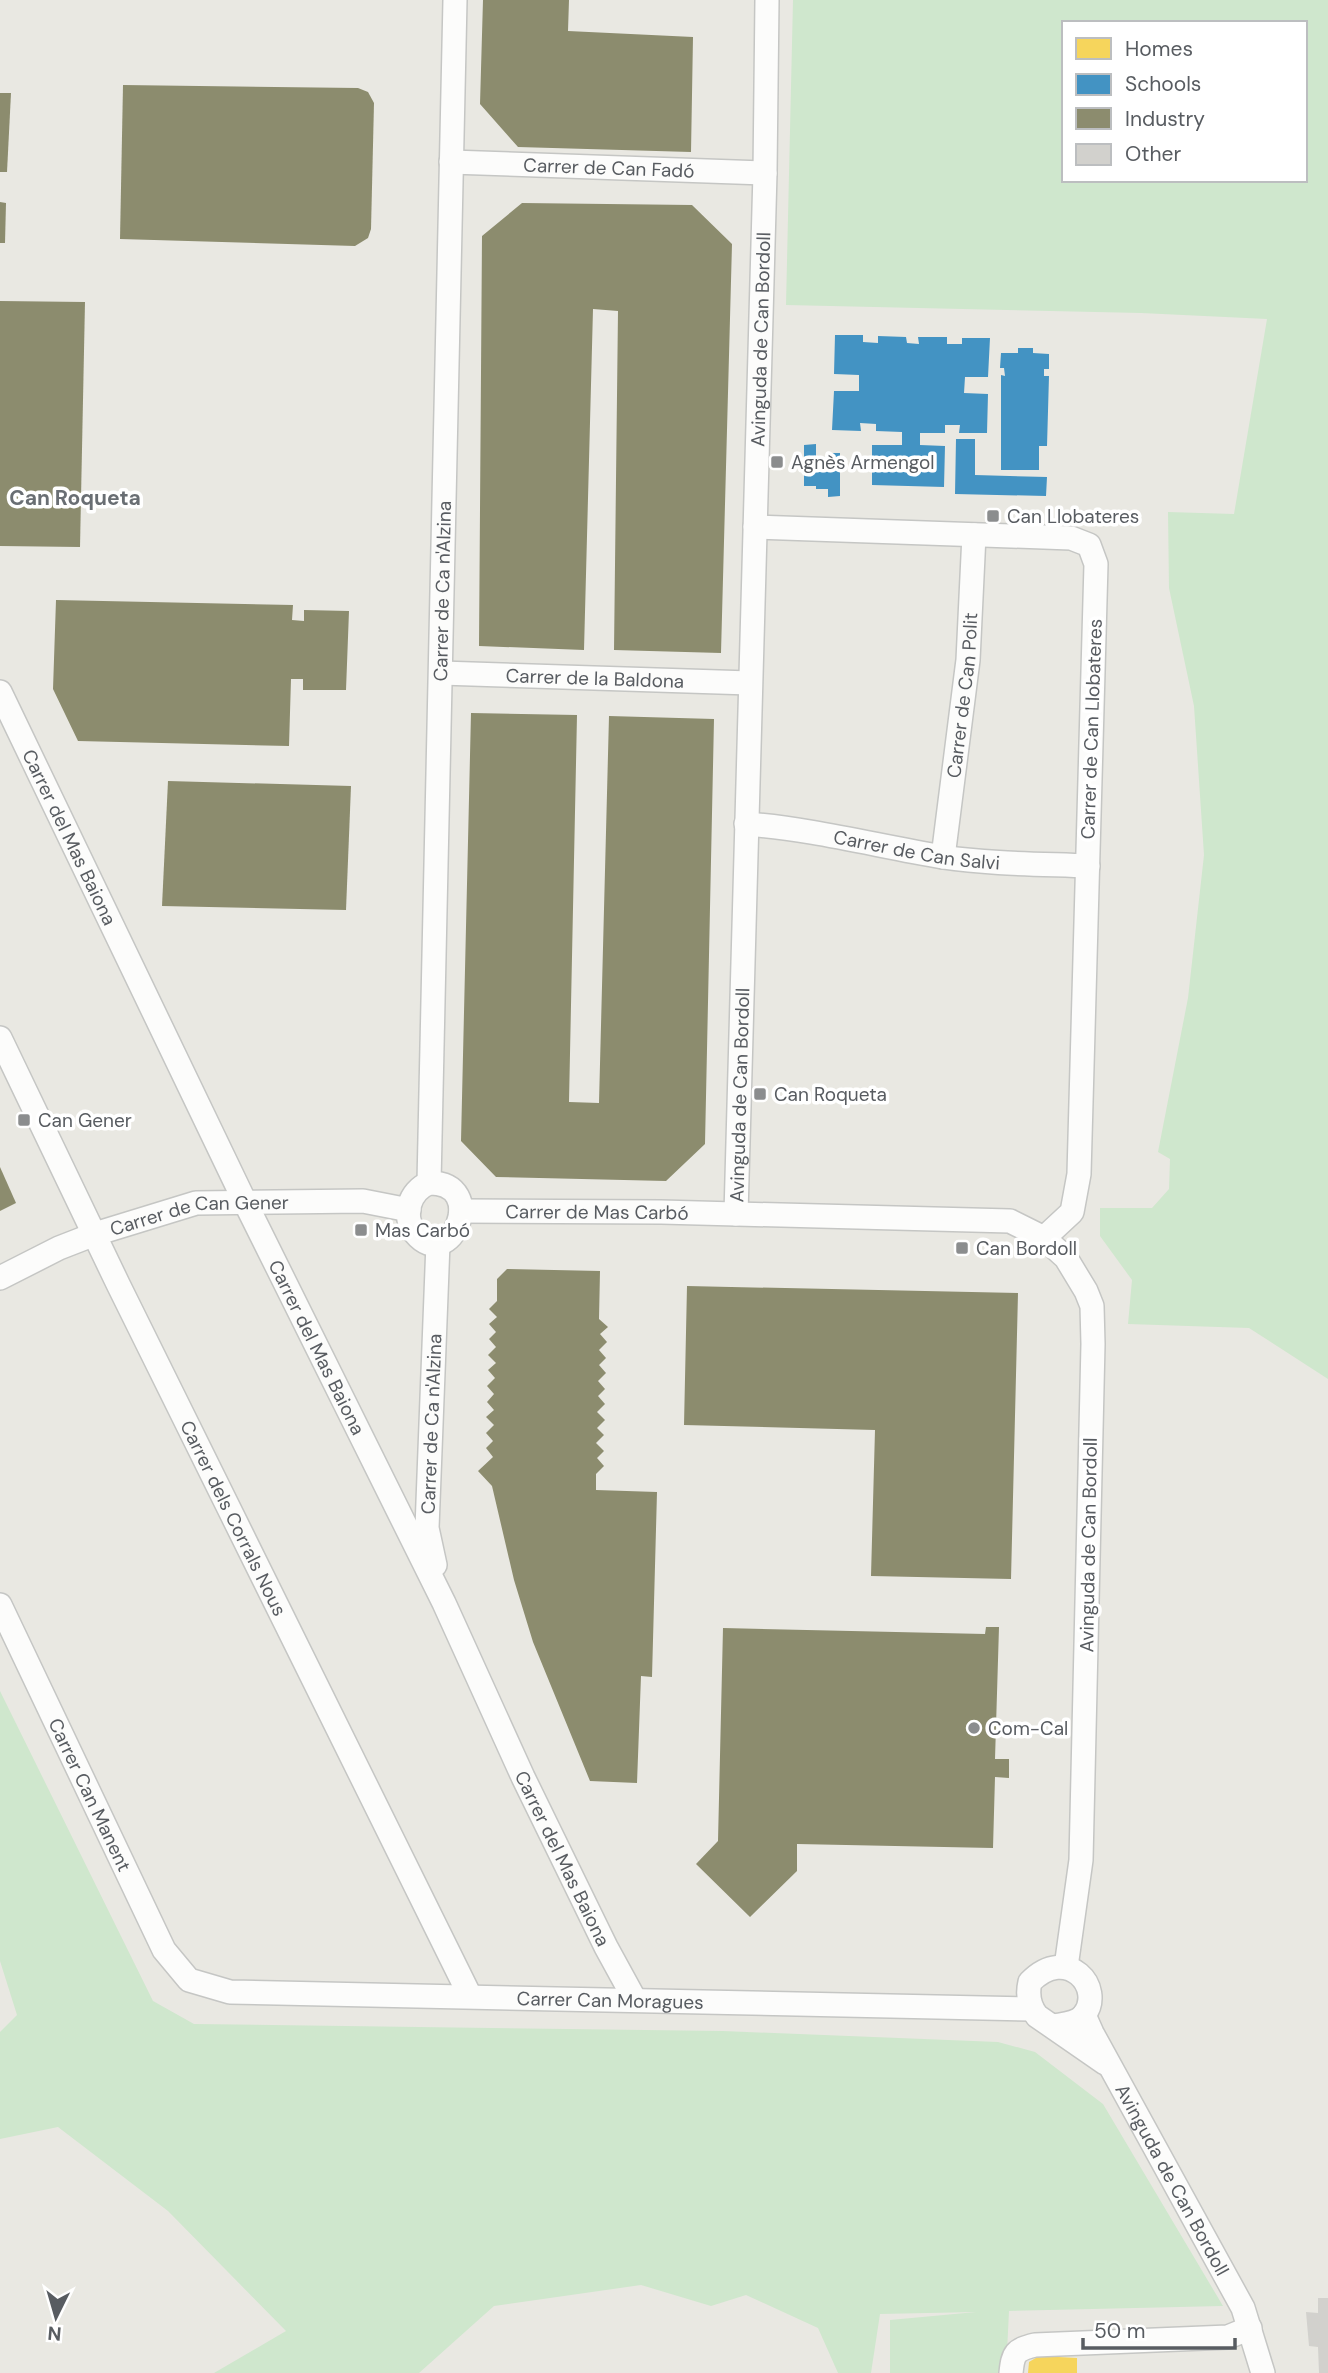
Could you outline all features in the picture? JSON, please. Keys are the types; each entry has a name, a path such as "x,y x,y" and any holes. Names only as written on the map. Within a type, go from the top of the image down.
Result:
{"street":[{"name":"Carrer de Ca n'Alzina","path":"429,1183 455,0"},
{"name":"Avinguda de Can Bordoll","path":"767,0 765,173 736,1214 1010,1221 1044,1238 1066,1258 1086,1291 1092,1306 1093,1344 1082,1860 1066,1967"},
{"name":"Carrer de Can Fadó","path":"451,162 765,173"},
{"name":"Carrer de Can Llobateres","path":"755,527 1071,538 1089,545 1096,564 1079,1174 1072,1212 1044,1238"},
{"name":"Carrer de Can Polit","path":"943,857 968,660 974,535"},
{"name":"Carrer de la Baldona","path":"441,673 750,683"},
{"name":"Carrer del Mas Baiona","path":"0,692 245,1202 444,1602 529,1789 606,1947 635,2000"},
{"name":"Carrer de Can Salvi","path":"746,824 793,828 943,857 1088,866"},
{"name":"Carrer dels Corrals Nous","path":"0,1038 470,1996"},
{"path":"429,1183 443,1184 449,1188 461,1211 459,1227 451,1237 438,1243 423,1241 410,1225 412,1196 429,1183"},
{"name":"Carrer de Can Gener","path":"0,1278 95,1234 196,1203 363,1201 409,1210"},
{"name":"Carrer de Mas Carbó","path":"461,1211 736,1214"},
{"name":"Carrer de Ca n'Alzina","path":"438,1243 427,1528 444,1602"},
{"name":"Carrer Can Manent","path":"0,1605 164,1950 189,1980"},
{"path":"1066,1967 1078,1972 1086,1983 1089,2004 1084,2015 1068,2024 1053,2025 1032,2010 1028,1997 1030,1982 1044,1969 1066,1967"},
{"name":"Carrer Can Moragues","path":"189,1980 230,1993 1032,2010"},
{"name":"Avinguda de Can Bordoll","path":"1084,2015 1243,2308 1263,2373"},
{"name":"Avinguda de Can Bordoll","path":"1053,2025 1111,2067"},
{"path":"1011,2373 1013,2356 1021,2348 1035,2345 1228,2337 1250,2328"}],"green space":[{"path":"793,0 1328,0 1328,1379 1249,1328 1128,1324 1132,1280 1100,1236 1100,1208 1152,1208 1169,1189 1170,1159 1158,1152 1188,998 1204,855 1194,706 1169,588 1168,512 1234,514 1267,319 1141,313 786,305"},
{"path":"0,1691 153,2001 194,2024 723,2031 998,2042 1035,2052 1103,2104 1223,2306 1009,2311 1006,2373 890,2373 890,2320 976,2312 880,2314 871,2373 838,2373 818,2328 746,2295 711,2306 641,2285 494,2306 419,2373 214,2373 286,2331 168,2211 58,2127 0,2139 0,2032 17,2015 0,1961"}],"building: Homes":[{"path":"1039,2356 1077,2358 1077,2373 1028,2373 1029,2362"}],"building: Schools":[{"path":"835,335 863,335 863,342 878,343 878,336 906,337 907,343 919,344 918,337 947,337 947,344 962,344 962,338 990,338 988,377 965,377 964,393 988,394 987,433 959,433 960,425 945,425 945,433 920,433 920,445 945,446 944,487 872,485 872,445 902,445 902,432 876,431 876,424 860,423 861,431 832,430 834,391 859,391 859,375 834,374"},
{"path":"1018,348 1033,348 1033,353 1049,354 1049,369 1044,369 1044,376 1049,376 1047,446 1039,446 1039,470 1001,470 1001,375 1005,376 1004,368 1000,368 1001,353 1018,353"},
{"path":"956,439 975,439 975,475 1047,477 1046,496 955,494"},
{"path":"816,444 816,458 828,458 828,453 840,453 840,496 828,497 828,489 804,486 804,445"}],"building: Industry":[{"path":"483,0 569,0 568,31 693,37 691,152 518,147 480,104"},
{"path":"123,85 358,88 368,92 374,103 371,229 368,238 355,246 120,239"},
{"path":"0,93 11,93 7,172 0,172"},
{"path":"0,202 6,203 5,243 0,243"},
{"path":"522,203 692,205 732,244 721,653 614,650 618,311 593,309 584,650 479,646 482,236"},
{"path":"0,301 85,302 80,547 0,546"},
{"path":"56,600 293,605 292,620 304,621 304,610 349,611 346,690 303,690 303,679 291,679 289,746 78,741 53,689"},
{"path":"471,713 577,715 569,1102 599,1103 609,716 714,719 705,1144 666,1181 496,1177 461,1141"},
{"path":"168,781 351,786 346,910 162,906"},
{"path":"0,1167 16,1203 0,1211"},
{"path":"507,1269 600,1271 599,1319 608,1327 600,1334 607,1342 599,1350 606,1358 599,1365 606,1373 598,1381 605,1389 598,1396 605,1404 597,1412 605,1420 597,1428 604,1435 596,1443 604,1451 597,1458 604,1466 596,1474 596,1490 657,1492 652,1677 641,1676 637,1783 590,1781 533,1642 514,1580 492,1486 478,1471 493,1457 486,1448 493,1441 486,1433 494,1425 486,1417 494,1410 487,1402 494,1394 487,1386 495,1378 488,1370 496,1363 488,1355 496,1347 489,1339 496,1332 489,1324 497,1317 489,1309 497,1301 497,1279"},
{"path":"687,1286 1018,1293 1011,1579 871,1576 875,1430 684,1425"},
{"path":"986,1627 999,1627 995,1759 1009,1759 1009,1778 995,1777 993,1848 797,1844 797,1871 750,1917 696,1864 718,1841 723,1628 985,1634"}],"building: Other":[{"path":"1318,2298 1328,2298 1328,2373 1319,2373 1318,2347 1309,2346 1306,2312 1318,2313"}],"place":[{"name":"Agnès Armengol","path":"777,462"},
{"name":"Can Llobateres","path":"993,516"},
{"name":"Can Roqueta","path":"760,1094"},
{"name":"Can Gener","path":"24,1120"},
{"name":"Mas Carbó","path":"361,1230"},
{"name":"Can Bordoll","path":"962,1248"},
{"name":"Com-Cal","path":"974,1728"}],"district":[{"name":"Can Roqueta","path":"75,498"}]}
